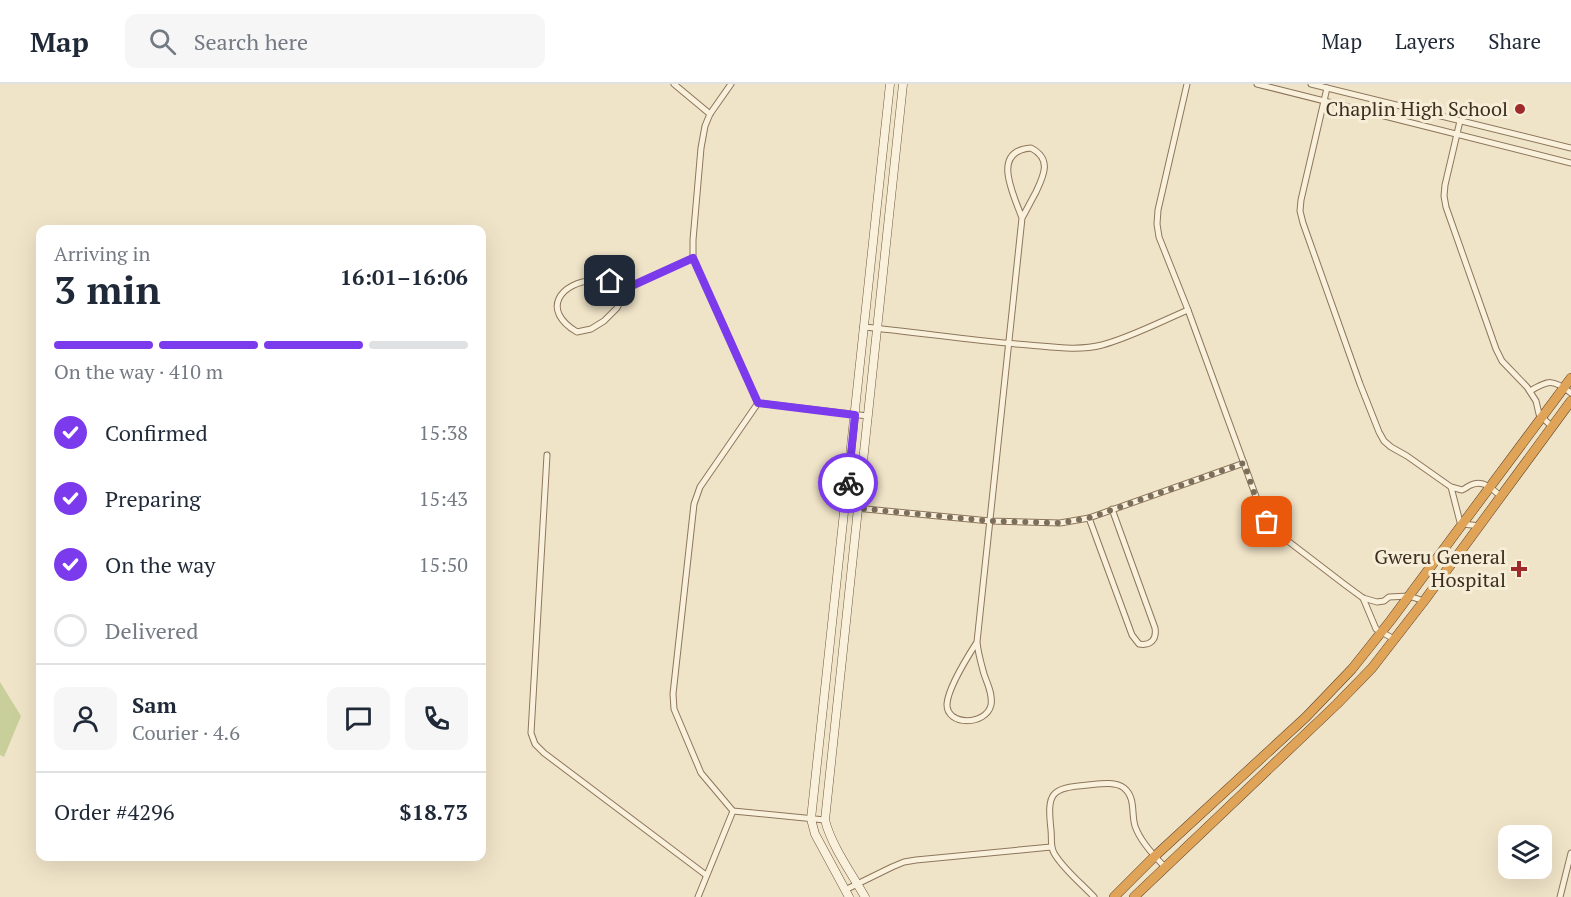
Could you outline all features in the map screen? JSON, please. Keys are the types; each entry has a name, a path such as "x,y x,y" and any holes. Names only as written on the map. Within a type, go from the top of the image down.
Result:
{"highway":[{"path":"1114,897 1155,856 1296,726 1352,669 1382,633 1543,417 1568,390 1571,378"},
{"path":"1134,897 1305,735 1372,668 1571,401"},
{"path":"1296,726 1305,735"},
{"path":"1236,781 1246,790"},
{"path":"1185,828 1196,838"}],"main road":[{"path":"847,894 814,834 811,819 890,84"},
{"path":"865,897 828,830 825,820 903,84"}],"street":[{"path":"674,84 710,114"},
{"path":"731,84 710,114 705,126 701,148 693,258 758,403"},
{"path":"1187,84 1158,210 1159,237 1257,501 1267,522 1284,538 1363,598 1377,603 1396,596 1409,596 1424,601"},
{"path":"1257,84 1571,162"},
{"path":"1311,84 1571,148"},
{"path":"1327,88 1300,211 1379,432 1391,447 1451,487 1462,490 1478,483 1491,487 1501,497"},
{"path":"1460,121 1445,185 1446,207 1496,349 1502,361 1530,391 1536,401 1539,414 1552,427"},
{"path":"977,642 952,688 947,704 952,717 962,720 980,719 988,711 991,703 977,642 1022,218 1044,175 1045,166 1042,157 1031,148 1017,151 1008,164 1007,176 1022,218"},
{"path":"627,288 610,281 597,280 571,286 558,299 559,313 566,325 577,332 591,329 604,321 617,308 627,288 693,258"},
{"path":"863,327 1064,348 1101,345 1188,310"},
{"path":"1530,391 1553,381 1568,390"},
{"path":"758,403 868,416"},
{"path":"758,403 700,487 694,504 673,694 674,710 701,773 733,811 825,820"},
{"path":"547,455 531,734 535,744 544,753 706,875"},
{"path":"845,507 990,521 1060,523 1089,518 1244,463"},
{"path":"1451,487 1459,518 1463,524 1480,526"},
{"path":"1089,518 1132,635 1139,644 1149,644 1155,637 1155,628 1112,509"},
{"path":"1363,598 1376,629 1394,639"},
{"path":"1094,897 1062,864 1051,847 1050,800 1063,788 1111,784 1126,789 1130,796 1135,827 1165,867"},
{"path":"698,897 733,811"},
{"path":"847,894 857,884 904,862 1051,847"},
{"path":"1560,897 1571,853"},
{"path":"1563,885 1571,886"}],"green space":[{"path":"0,682 21,716 4,757 0,755"}],"way so far":[{"path":"848,483 845,507 990,521 1060,523 1089,518 1244,463 1267,522"}],"place":[{"name":"Chaplin High School","path":"1520,109"},
{"name":"Gweru General Hospital","path":"1519,569"}],"route":[{"path":"610,281 627,288 693,258 758,403 855,415 848,483"}]}
